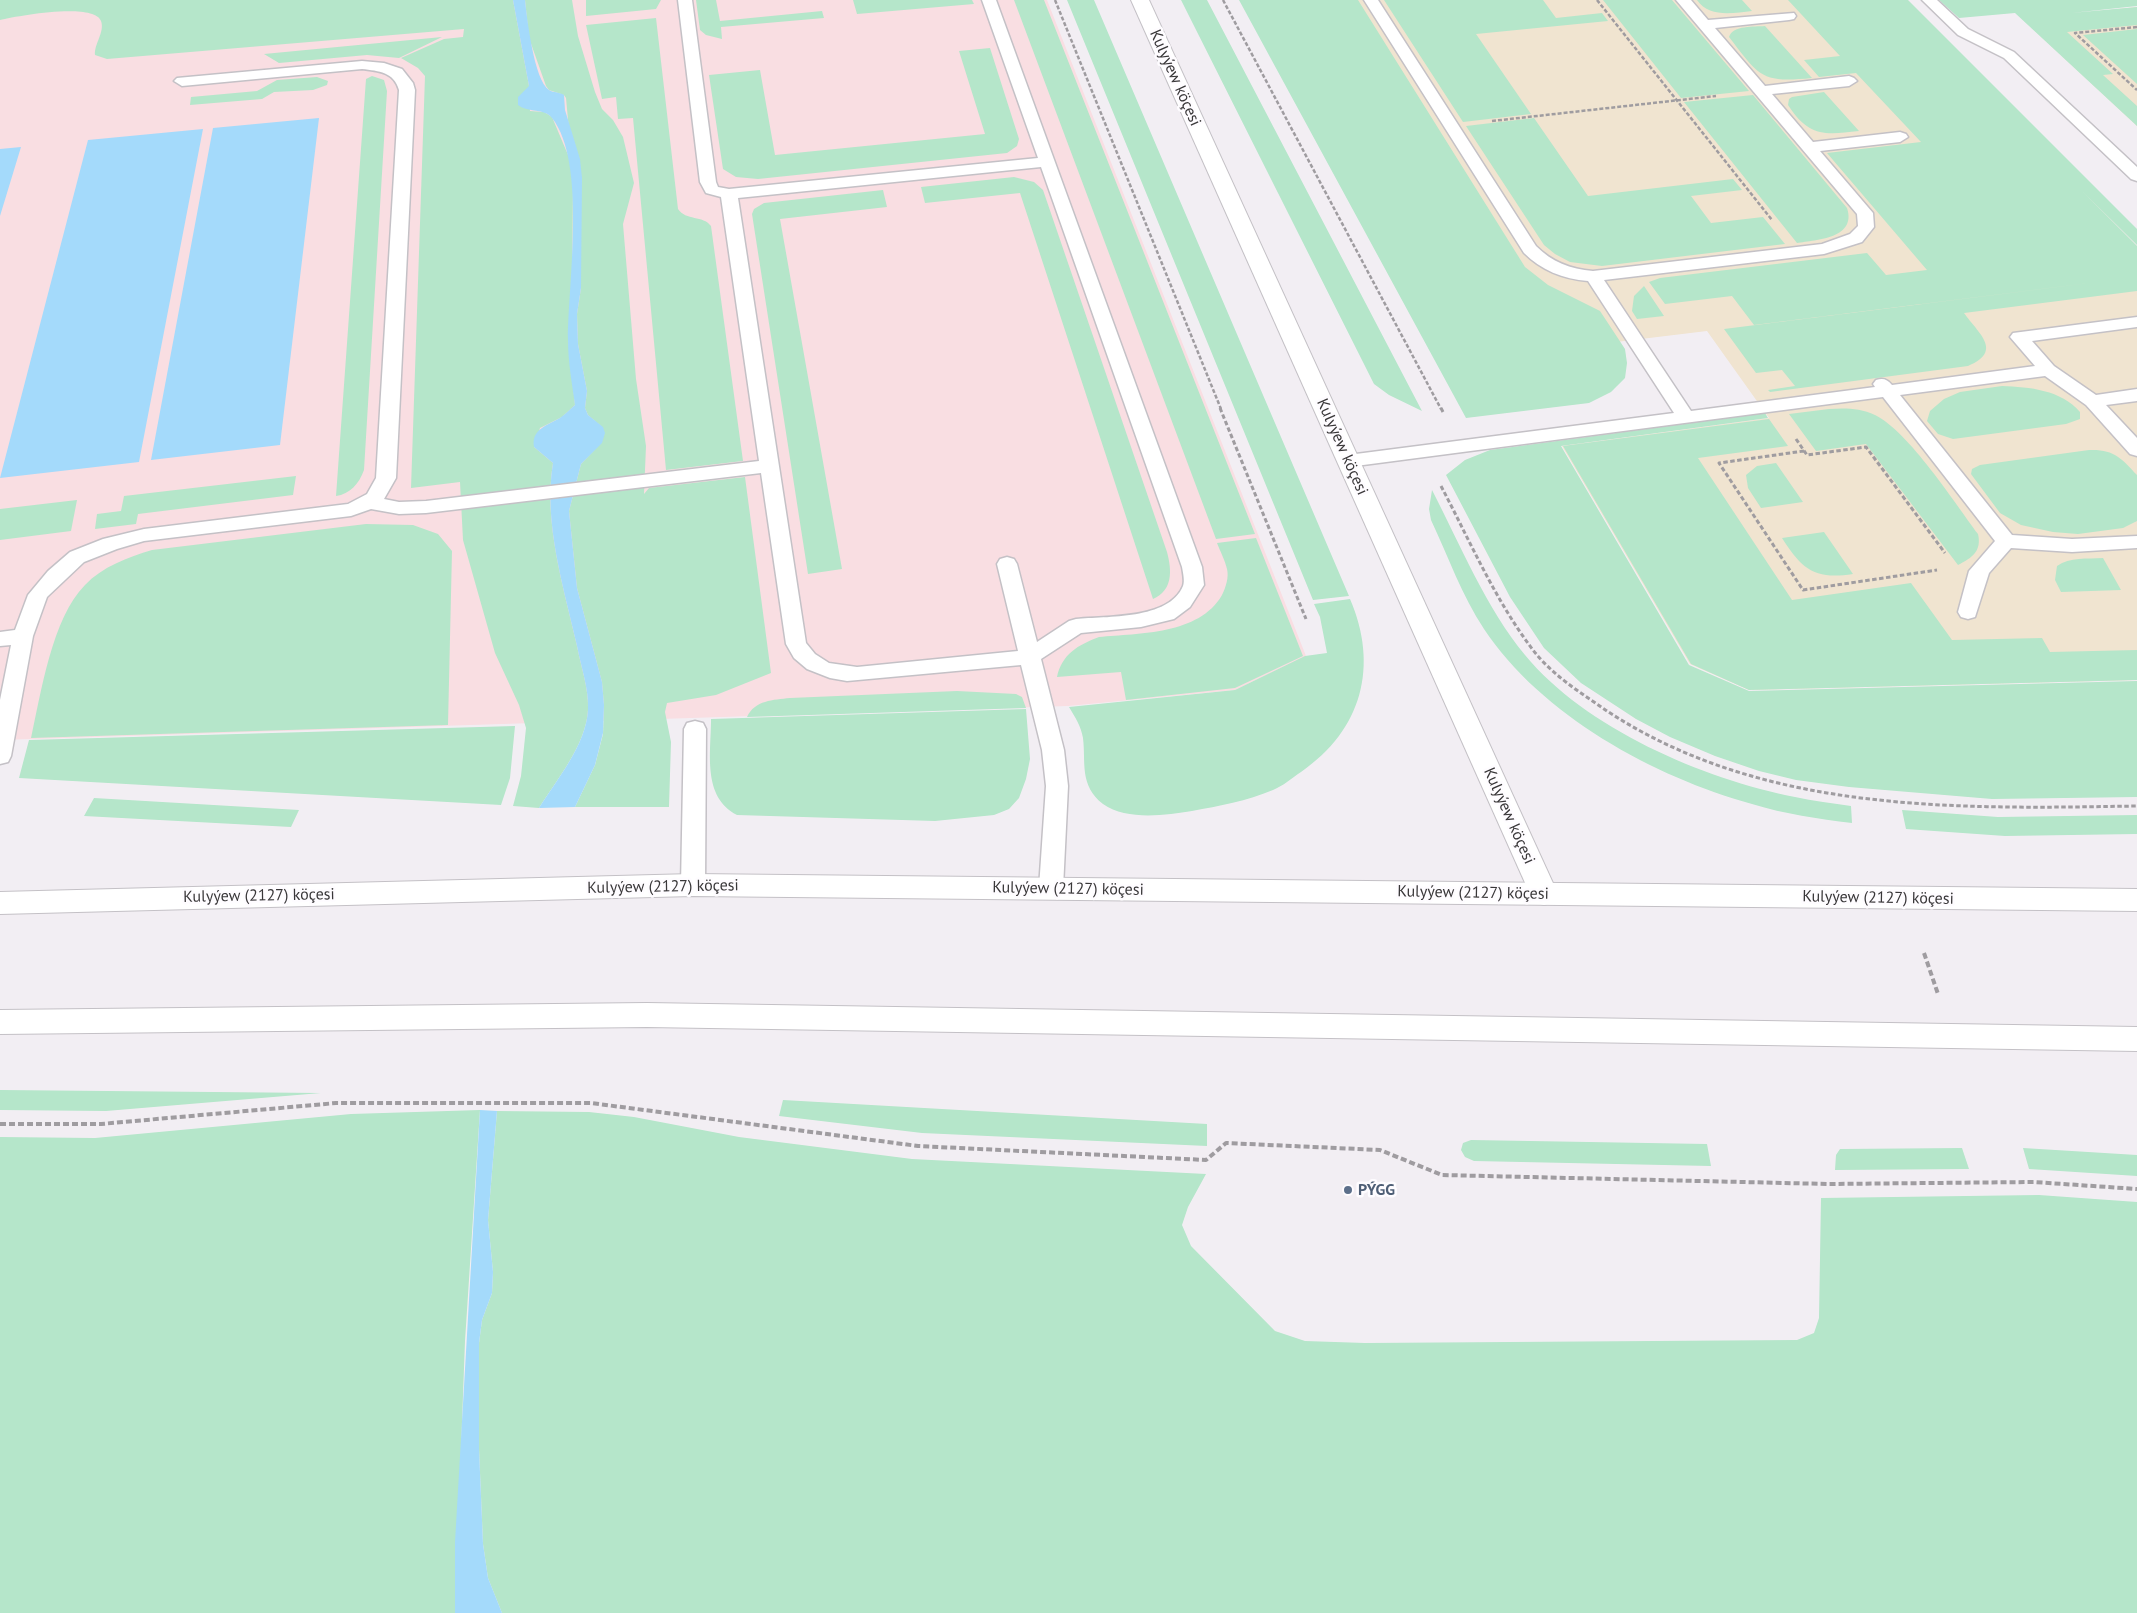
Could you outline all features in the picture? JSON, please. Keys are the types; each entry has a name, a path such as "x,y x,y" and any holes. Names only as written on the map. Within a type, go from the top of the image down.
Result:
{"main road":[{"name":"Kulyýew köçesi","path":"1140,0 1544,894"},
{"name":"Kulyýew (2127) köçesi","path":"0,903 694,885 2137,900"},
{"path":"0,1022 647,1014 2137,1039"}],"lane":[{"path":"685,0 708,182 712,190 729,194 1045,162"},
{"path":"729,194 796,644 803,656 815,666 834,673 857,674 1029,657 1076,626 1141,620 1167,614 1183,602 1194,585 1192,567 1045,162 989,0"},
{"path":"1371,0 1530,249 1545,263 1561,271 1593,276 1824,249 1856,238 1866,227 1865,213 1683,0"},
{"path":"1929,0 1963,32 2009,55 2134,169"},
{"path":"1704,25 1789,16"},
{"path":"0,756 23,636 38,595 54,576 77,557 110,544 144,535 351,510 371,503 382,491 386,478 408,90 406,81 400,74 388,68 362,65 182,81"},
{"path":"1761,91 1849,81"},
{"path":"1809,147 1900,137"},
{"path":"1593,276 1686,417"},
{"path":"2137,322 2019,337 2048,370 2093,401 2137,450"},
{"path":"1348,461 1686,417 1885,387 2048,370"},
{"path":"1885,387 2006,541 2044,546 2081,546 2137,542"},
{"path":"2093,401 2137,395"},
{"path":"371,503 399,508 426,507 770,466"},
{"path":"1968,612 1979,571 2006,541"},
{"path":"1007,564 1053,750 1057,786 1051,888"},
{"path":"0,639 23,636"},
{"path":"694,885 695,729"}],"path":[{"path":"1055,0 1306,619"},
{"path":"1223,0 1444,414"},
{"path":"1597,0 1773,221"},
{"path":"2137,27 2075,33 2137,90"},
{"path":"1484,122 1723,96"},
{"path":"1807,455 1866,447 1950,559"},
{"path":"1804,451 1719,463 1803,590 1946,568"},
{"path":"1438,482 1500,599 1534,651 1549,668 1581,694 1630,725 1665,744 1712,764 1756,778 1795,788 1850,796 1995,808 2137,806"},
{"path":"1924,953 1939,997"},
{"path":"0,1124 101,1124 336,1104 591,1103 918,1146 1206,1160 1226,1143 1380,1150 1442,1175 1828,1184 2034,1182 2137,1189"}],"shaded area":[{"path":"0,0 1047,0 1306,656 1235,690 1068,706 0,740"},
{"path":"1300,0 1890,0 2137,246 2137,680 1749,690 1690,664 1562,446 1769,418 1707,331 1509,355"},
{"path":"2137,7 2137,126 2022,19"}],"green space":[{"path":"0,0 513,0 529,86 530,111 544,112 552,117 571,162 573,184 572,297 568,338 575,405 562,417 540,428 534,447 553,463 551,509 556,555 586,686 588,710 582,736 570,761 539,808 513,806 521,776 526,728 519,705 495,653 463,540 460,482 411,488 425,76 418,68 401,58 444,39 463,37 464,29 107,59 95,55 102,25 95,15 70,11 0,20"},
{"path":"525,0 572,0 578,36 595,92 602,109 613,120 623,137 634,183 623,224 636,379 646,446 644,494 649,488 745,477 771,673 716,695 667,703 665,712 671,742 669,807 575,807 595,765 603,734 604,705 602,682 577,588 569,511 581,464 601,443 602,427 588,415 585,408 587,391 578,344 577,314 581,288 580,250 566,98 564,95 549,90 546,86 529,38"},
{"path":"586,0 661,0 656,9 586,16"},
{"path":"696,0 716,0 720,21 822,11 824,18 721,27 722,39 706,35 700,30"},
{"path":"853,0 972,0 974,4 857,14"},
{"path":"1014,0 1044,0 1255,534 1216,539"},
{"path":"1067,0 1094,0 1349,596 1313,600"},
{"path":"1181,0 1207,0 1422,411 1389,395 1374,384"},
{"path":"1239,0 1358,0 1525,267 1548,285 1600,311 1625,349 1627,363 1625,378 1611,392 1589,403 1466,418"},
{"path":"1384,0 1543,0 1556,18 1602,13 1608,21 1476,34 1531,114 1463,122"},
{"path":"1603,0 1672,0 1749,91 1681,98"},
{"path":"1697,0 1742,0 1752,11 1715,12 1702,6"},
{"path":"1788,0 1908,0 2137,229 2137,245 2082,191 2137,246 2137,277 1754,325 1732,296 1665,304 1649,282 1660,278 1867,253 1886,275 1927,270 1827,153 1921,142 1856,73 1819,77 1804,60 1840,56"},
{"path":"1939,0 2137,0 2137,6 2071,13 2137,7 2137,25 2067,32 2113,74 2103,75 2137,106 2137,126 2015,13 1959,18"},
{"path":"656,18 678,209 681,213 704,220 711,226 743,461 666,470 633,118 618,119 616,97 602,99 586,25"},
{"path":"1765,26 1812,78 1782,79 1772,78 1763,74 1755,69 1729,37 1735,30"},
{"path":"2137,29 2137,84 2083,35"},
{"path":"442,37 399,58 367,55 279,63 264,54"},
{"path":"990,48 1019,139 1017,146 1007,153 758,179 736,177 723,169 709,75 760,70 775,155 985,134 959,51"},
{"path":"372,76 384,80 387,91 364,470 353,488 346,493 336,496 366,79"},
{"path":"317,77 328,81 327,85 313,90 274,92 262,99 190,105 191,97 257,91 277,80"},
{"path":"1824,92 1859,131 1818,132 1803,123 1788,105 1789,99 1792,97"},
{"path":"1753,95 1847,208 1849,218 1846,226 1833,236 1797,243 1684,102"},
{"path":"1534,118 1588,196 1733,179 1742,190 1691,196 1711,223 1763,217 1785,244 1602,266 1570,262 1555,254 1544,245 1466,126"},
{"path":"1014,177 1034,182 1043,190 1167,552 1170,566 1168,585 1160,595 1153,599 1020,193 925,203 921,187"},
{"path":"883,190 887,207 780,219 842,569 808,574 752,214 754,209 764,203"},
{"path":"2137,277 2137,291 1964,313 1985,341 1986,348 1985,354 1979,360 1968,366 1770,392 1768,390 1795,386 1782,370 1756,373 1724,329"},
{"path":"1644,286 1664,316 1637,319 1632,311 1634,296"},
{"path":"2002,386 2023,387 2054,394 2064,399 2080,412 2080,419 2066,424 1953,439 1938,434 1927,421 1930,411 1944,399 1960,392"},
{"path":"1829,409 1852,409 1875,415 1902,436 1930,469 1978,534 1979,545 1972,557 1958,565 1866,444 1816,451 1789,414"},
{"path":"1765,413 1768,418 1561,446 1689,665 1749,691 2137,681 2137,797 1992,799 1849,787 1796,780 1759,771 1715,756 1670,737 1636,719 1581,683 1544,648 1510,597 1446,475 1465,460 1490,450"},
{"path":"1769,419 1788,446 1698,458 1792,600 1911,583 1952,640 2042,638 2050,652 2137,650 2137,680 1749,690 1691,664 1563,446"},
{"path":"2089,450 2111,453 2137,475 2137,521 2123,528 2078,534 2053,532 2021,525 2000,513 1971,474 1972,469 1980,465"},
{"path":"1776,463 1803,502 1761,508 1748,488 1746,475 1757,466"},
{"path":"296,476 293,495 138,514 136,524 95,529 97,514 121,511 124,496"},
{"path":"1432,490 1486,597 1511,637 1550,681 1580,705 1648,747 1722,777 1759,789 1851,806 1852,823 1777,811 1715,792 1639,759 1603,739 1568,715 1536,689 1508,660 1476,616 1462,590 1431,520 1429,509"},
{"path":"77,500 71,531 0,540 0,509"},
{"path":"366,524 413,525 438,534 452,551 448,725 31,738 49,657 64,616 85,585 99,573 125,559 152,550"},
{"path":"1824,532 1853,574 1828,575 1810,570 1796,558 1782,538"},
{"path":"1256,538 1303,656 1235,688 1126,700 1121,672 1057,677 1059,669 1067,656 1091,640 1099,637 1167,630 1199,618 1212,608 1222,595 1227,582 1227,569 1217,543"},
{"path":"2103,558 2121,590 2061,592 2055,580 2057,566 2073,560"},
{"path":"1350,599 1359,624 1363,648 1363,672 1359,695 1351,716 1338,737 1322,755 1301,772 1284,784 1263,794 1233,803 1170,814 1135,815 1123,813 1103,804 1095,797 1090,789 1085,773 1082,734 1069,707 1235,690 1305,656 1327,653 1320,617 1314,604"},
{"path":"957,691 1016,694 1022,697 1026,708 747,717 750,711 760,704 777,699"},
{"path":"1026,709 1030,759 1026,779 1019,798 1009,809 994,815 935,821 737,815 726,807 718,797 713,786 710,760 711,719"},
{"path":"515,726 510,778 501,805 19,778 29,740"},
{"path":"94,798 299,810 291,827 84,816"},
{"path":"1902,810 1998,817 2137,815 2137,834 2005,836 1906,829"},
{"path":"0,1090 321,1093 106,1111 0,1110"},
{"path":"783,1100 1207,1124 1207,1146 922,1133 779,1116"},
{"path":"480,1110 465,1341 455,1613 0,1613 0,1137 95,1138 351,1114"},
{"path":"497,1111 589,1112 634,1117 739,1137 912,1159 1206,1174 1188,1207 1182,1225 1191,1246 1275,1331 1305,1341 1365,1343 1797,1340 1814,1333 1819,1318 1821,1198 2039,1195 2137,1202 2137,1613 502,1613 488,1578 483,1544 479,1449 479,1343 482,1320 492,1293 493,1272 488,1220"},
{"path":"1471,1140 1707,1144 1711,1166 1474,1161 1465,1157 1461,1150 1463,1143"},
{"path":"1962,1148 1969,1169 1835,1170 1836,1155 1840,1149"},
{"path":"2023,1148 2137,1155 2137,1176 2029,1169"}],"water":[{"path":"513,0 525,0 532,48 539,74 549,90 564,95 565,110 580,159 582,178 581,288 577,314 578,344 587,391 585,408 588,415 603,427 605,433 602,443 581,464 569,511 577,588 602,682 604,705 603,733 595,765 575,807 539,808 576,749 586,723 588,702 556,555 551,509 553,463 534,447 535,436 541,428 560,418 575,405 569,364 568,340 573,224 572,193 569,163 563,138 552,118 545,113 518,105 518,97 529,86"},
{"path":"319,118 280,445 151,460 213,128"},
{"path":"203,129 139,462 0,478 88,140"},
{"path":"21,147 0,216 0,149"},
{"path":"480,1110 497,1111 488,1220 493,1272 492,1293 482,1320 479,1343 479,1449 483,1544 488,1578 502,1613 455,1613 455,1542"}],"place":[{"name":"PÝGG","path":"1348,1190"}]}
